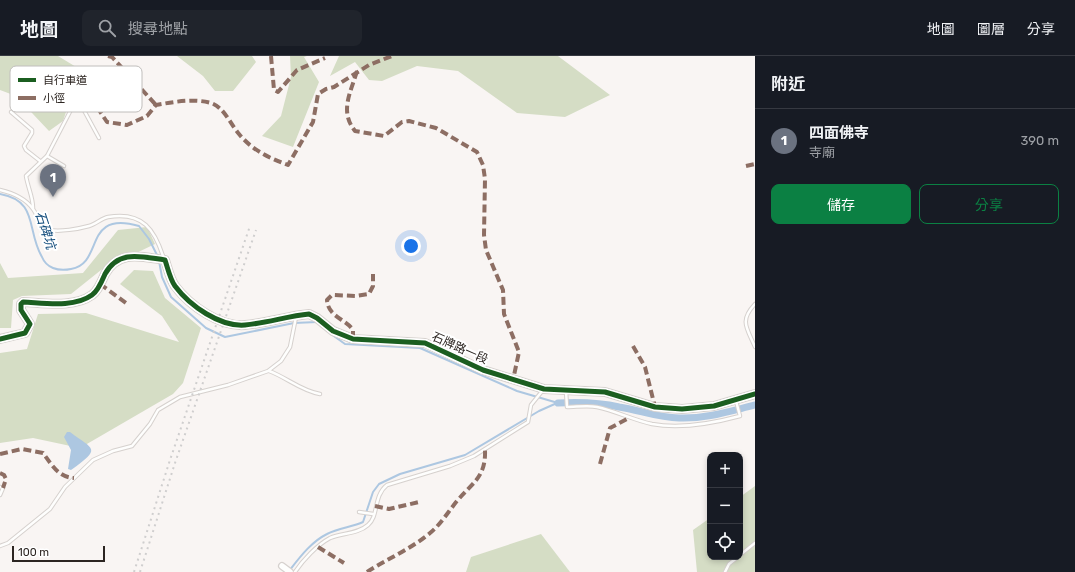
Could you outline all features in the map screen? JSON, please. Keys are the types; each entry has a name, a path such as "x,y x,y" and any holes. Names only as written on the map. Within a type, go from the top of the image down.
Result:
{"street":[{"path":"0,339 25,333 30,324 20,310 23,302 69,303 93,295 108,270 122,258 138,256 165,260"},
{"name":"石牌路一段","path":"165,260 175,286 187,298 212,317 235,325 247,325 309,314 317,318 333,331 352,338 425,343 483,370 544,389 605,392 655,407 682,409 714,406 755,394"},
{"path":"282,566 290,572"}],"lane":[{"path":"11,112 32,130 32,133 24,146 26,150 40,161"},
{"path":"33,209 33,202 26,176 46,156 69,112"},
{"path":"85,112 99,138"},
{"path":"46,156 64,166"},
{"path":"0,190 16,194 33,209 41,226 50,230 89,226 108,217 131,217 149,226 158,239 165,260"},
{"path":"755,304 746,315 745,323 755,347"},
{"path":"0,546 8,543 50,509 65,487 93,460 113,451 132,446 150,424 158,410 180,397 228,385 268,371 281,361 290,347 296,328 297,315"},
{"path":"268,371 280,375 307,390 320,394"},
{"path":"295,572 301,564 330,538 356,531 367,526 371,521 381,490 387,485 450,466 474,456 528,422 531,405 544,389"},
{"path":"566,390 567,407 595,406 611,410 632,419 655,424 717,422 740,416 736,400"},
{"path":"0,487 2,488 0,495"},
{"path":"359,512 373,514"},
{"path":"743,553 755,543"},
{"path":"725,572 729,564 734,560"}],"green space":[{"path":"0,56 58,56 74,66 10,66 10,94 0,90"},
{"path":"177,56 252,56 256,62 233,91 215,91 203,76"},
{"path":"290,56 307,56 304,57 319,82 293,147 262,136 281,116 291,77"},
{"path":"339,56 558,56 610,95 565,117 517,113 458,71 417,66 382,81 369,80 355,62 330,76"},
{"path":"31,112 66,112 63,121 49,131"},
{"path":"147,227 155,244 101,270 71,294 22,296 13,300 11,328 0,328 0,263 8,278 83,273 118,230"},
{"path":"134,270 153,271 165,298 201,328 183,383 173,394 80,448 33,438 0,443 0,353 27,349 38,314 86,313 179,342 162,316 120,284"},
{"path":"755,486 755,572 697,572 693,530 707,520 707,560 743,560 743,495"},
{"path":"541,534 570,572 466,572 471,557"}],"water":[{"path":"67,432 70,432 85,442 91,450 91,453 81,463 71,470 68,469 71,450 64,437"}],"waterway":[{"name":"石碑坑","path":"0,194 21,203 30,218 37,247 45,262 53,268 71,269 81,265 88,258 101,231 109,225 121,223 139,226 149,239 158,257"},
{"name":"石碑坑","path":"159,261 162,277 171,297 206,328 225,337 294,323 317,322"},
{"name":"石碑坑","path":"331,334 345,344 420,348 517,391 558,403"},
{"path":"289,571 306,550 321,537 336,530 363,522 373,492 379,484 400,474 465,455 539,411 557,403"},
{"name":"石碑坑","path":"558,403 596,403 664,417 679,418 708,416 755,405"}],"railway":[{"path":"134,572 170,460 250,226"},
{"path":"140,572 175,463 256,230"}],"marked path":[{"path":"108,56 112,57 120,66"},
{"path":"271,56 274,90 278,92 297,70 325,58"},
{"path":"100,112 107,122 127,125 147,116 156,105 190,101 211,103 220,108 249,145 288,165 313,122 318,94 326,89 334,87 369,65 392,56"},
{"path":"357,71 347,109 350,124 355,131 384,136 402,122 409,121 436,128 477,152 483,165 485,179 484,235 486,250 503,290 504,314 519,352 513,380"},
{"path":"142,90 156,105"},
{"path":"746,166 755,164"},
{"path":"353,339 353,330 330,310 327,300 332,295 356,296 369,294 373,286 373,274"},
{"path":"100,284 126,303"},
{"path":"633,346 645,367 655,407"},
{"path":"600,464 610,428 629,418"},
{"path":"0,454 22,449 43,453 60,473 74,478"},
{"path":"367,572 415,544 438,526 481,473 485,459 485,450"},
{"path":"0,473 4,475 6,479 3,488"},
{"path":"375,506 389,509 419,502"},
{"path":"318,547 344,563"}],"cycle path":[{"path":"0,339 25,333 30,324 21,310 21,304 23,302 59,304 77,302 85,299 92,295 100,286 105,274 111,266 117,261 132,256 165,260 169,274 181,294 206,314 226,323 235,325 261,323 309,314 317,318 333,331 353,339 425,343 483,370 544,389 605,392 655,407 682,409 714,406 755,394"}],"place":[{"name":"四面佛寺","path":"53,197"}]}
